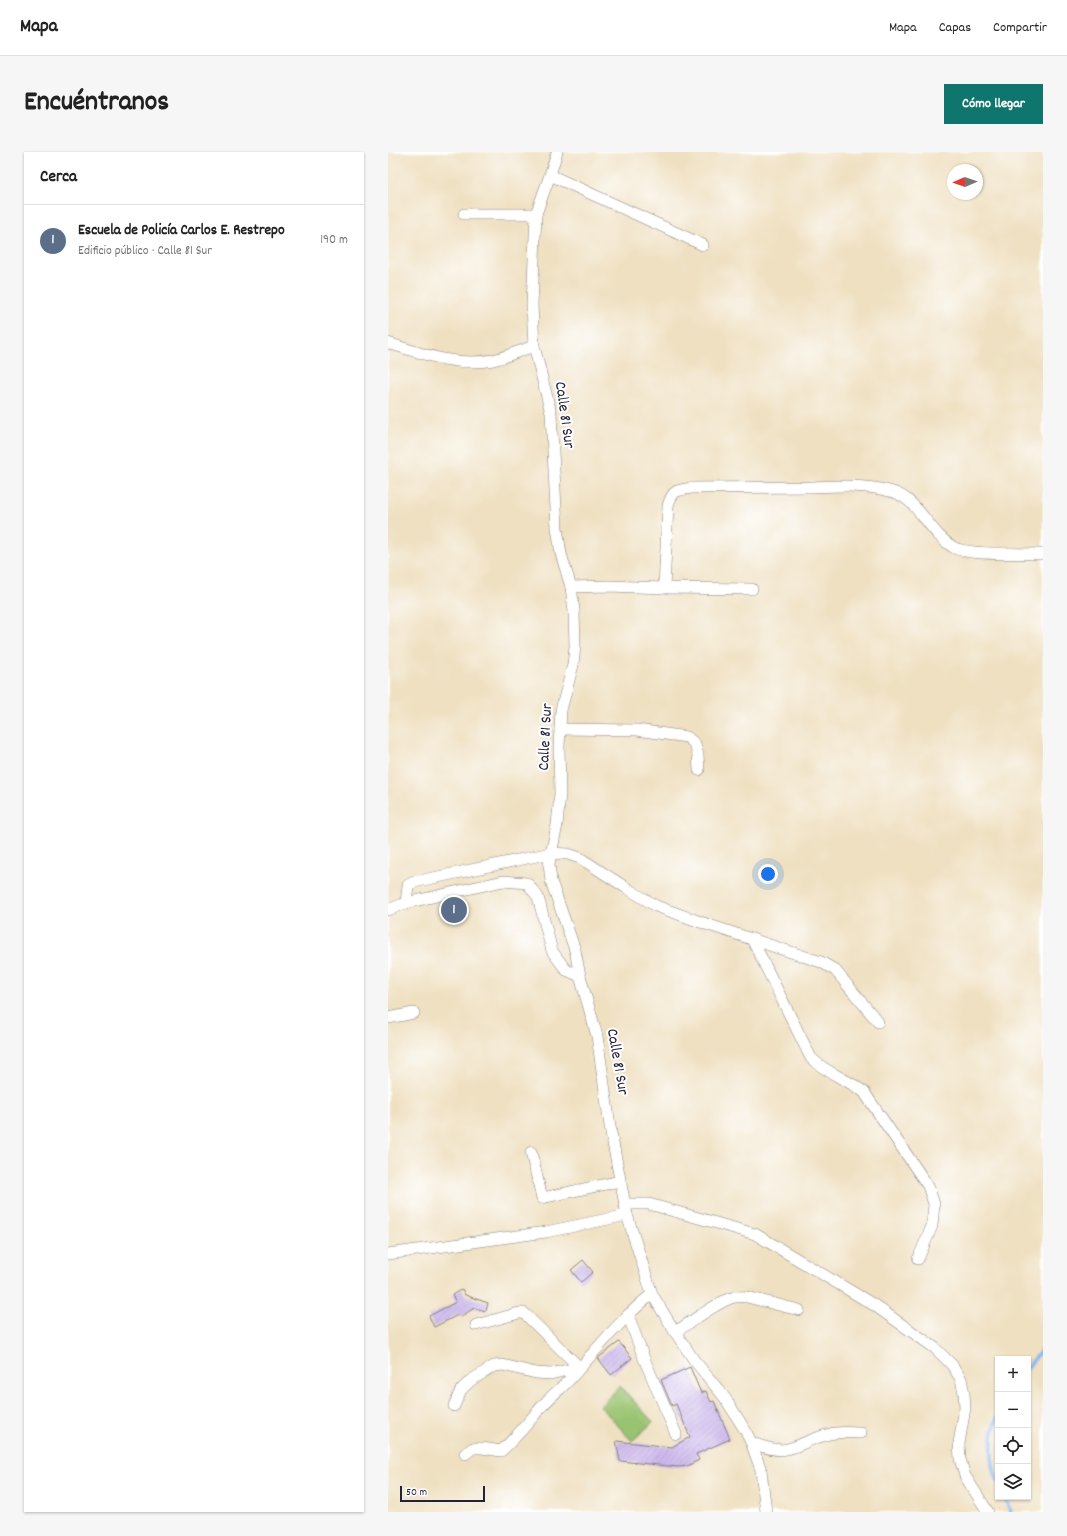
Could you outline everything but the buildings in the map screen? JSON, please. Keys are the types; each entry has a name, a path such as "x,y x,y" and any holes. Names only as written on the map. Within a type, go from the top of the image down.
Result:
{"street":[{"name":"Calle 81 Sur","path":"556,152 550,175 536,214 532,305 534,346 551,414 557,528 561,554 571,587 574,611 575,646 573,665 561,710 559,802 557,825 549,864 551,881 575,950 580,976 597,1036 625,1210 652,1294 694,1360 726,1398 751,1442 761,1470 766,1512"},
{"path":"550,175 703,245"},
{"path":"464,214 536,214"},
{"path":"388,343 442,360 466,362 494,360 534,346"},
{"path":"664,588 668,506 670,498 673,493 692,488 843,486 874,488 893,492 904,497 915,507 944,541 954,548 969,552 1043,554"},
{"path":"571,587 608,586 752,589"},
{"path":"560,729 637,730 687,737 695,744 698,755 699,770"},
{"path":"406,903 408,885 414,882 551,853 568,854 580,858 656,906 821,962 835,970 878,1022"},
{"path":"388,910 406,903 503,881 527,883 538,897 552,951 566,970 580,976"},
{"path":"752,939 811,1058 819,1066 852,1083 864,1092 928,1186 934,1204 932,1226 918,1259"},
{"path":"388,1018 414,1013"},
{"path":"531,1152 542,1198 620,1181"},
{"path":"388,1254 546,1232 649,1204 755,1234 874,1305 935,1348 952,1365 961,1378 964,1392 964,1408 959,1443 960,1458 965,1476 988,1512"},
{"path":"465,1454 473,1448 501,1451 513,1440 546,1402 628,1315 652,1294"},
{"path":"675,1332 730,1298 738,1296 799,1310"},
{"path":"476,1325 519,1313 524,1314 579,1367"},
{"path":"628,1315 643,1356 676,1434"},
{"path":"454,1406 461,1390 470,1381 494,1366 503,1365 536,1373 552,1374 579,1367"},
{"path":"751,1442 766,1448 787,1450 837,1432 861,1433"}],"green space":[{"path":"620,1386 653,1422 632,1441 600,1406"}],"waterway":[{"path":"1031,1363 1043,1348"},
{"path":"995,1424 992,1440 992,1458 995,1474"},
{"path":"1005,1500 1011,1512"}],"place":[{"name":"Escuela de Policía Carlos E. Restrepo","path":"454,910"}]}
